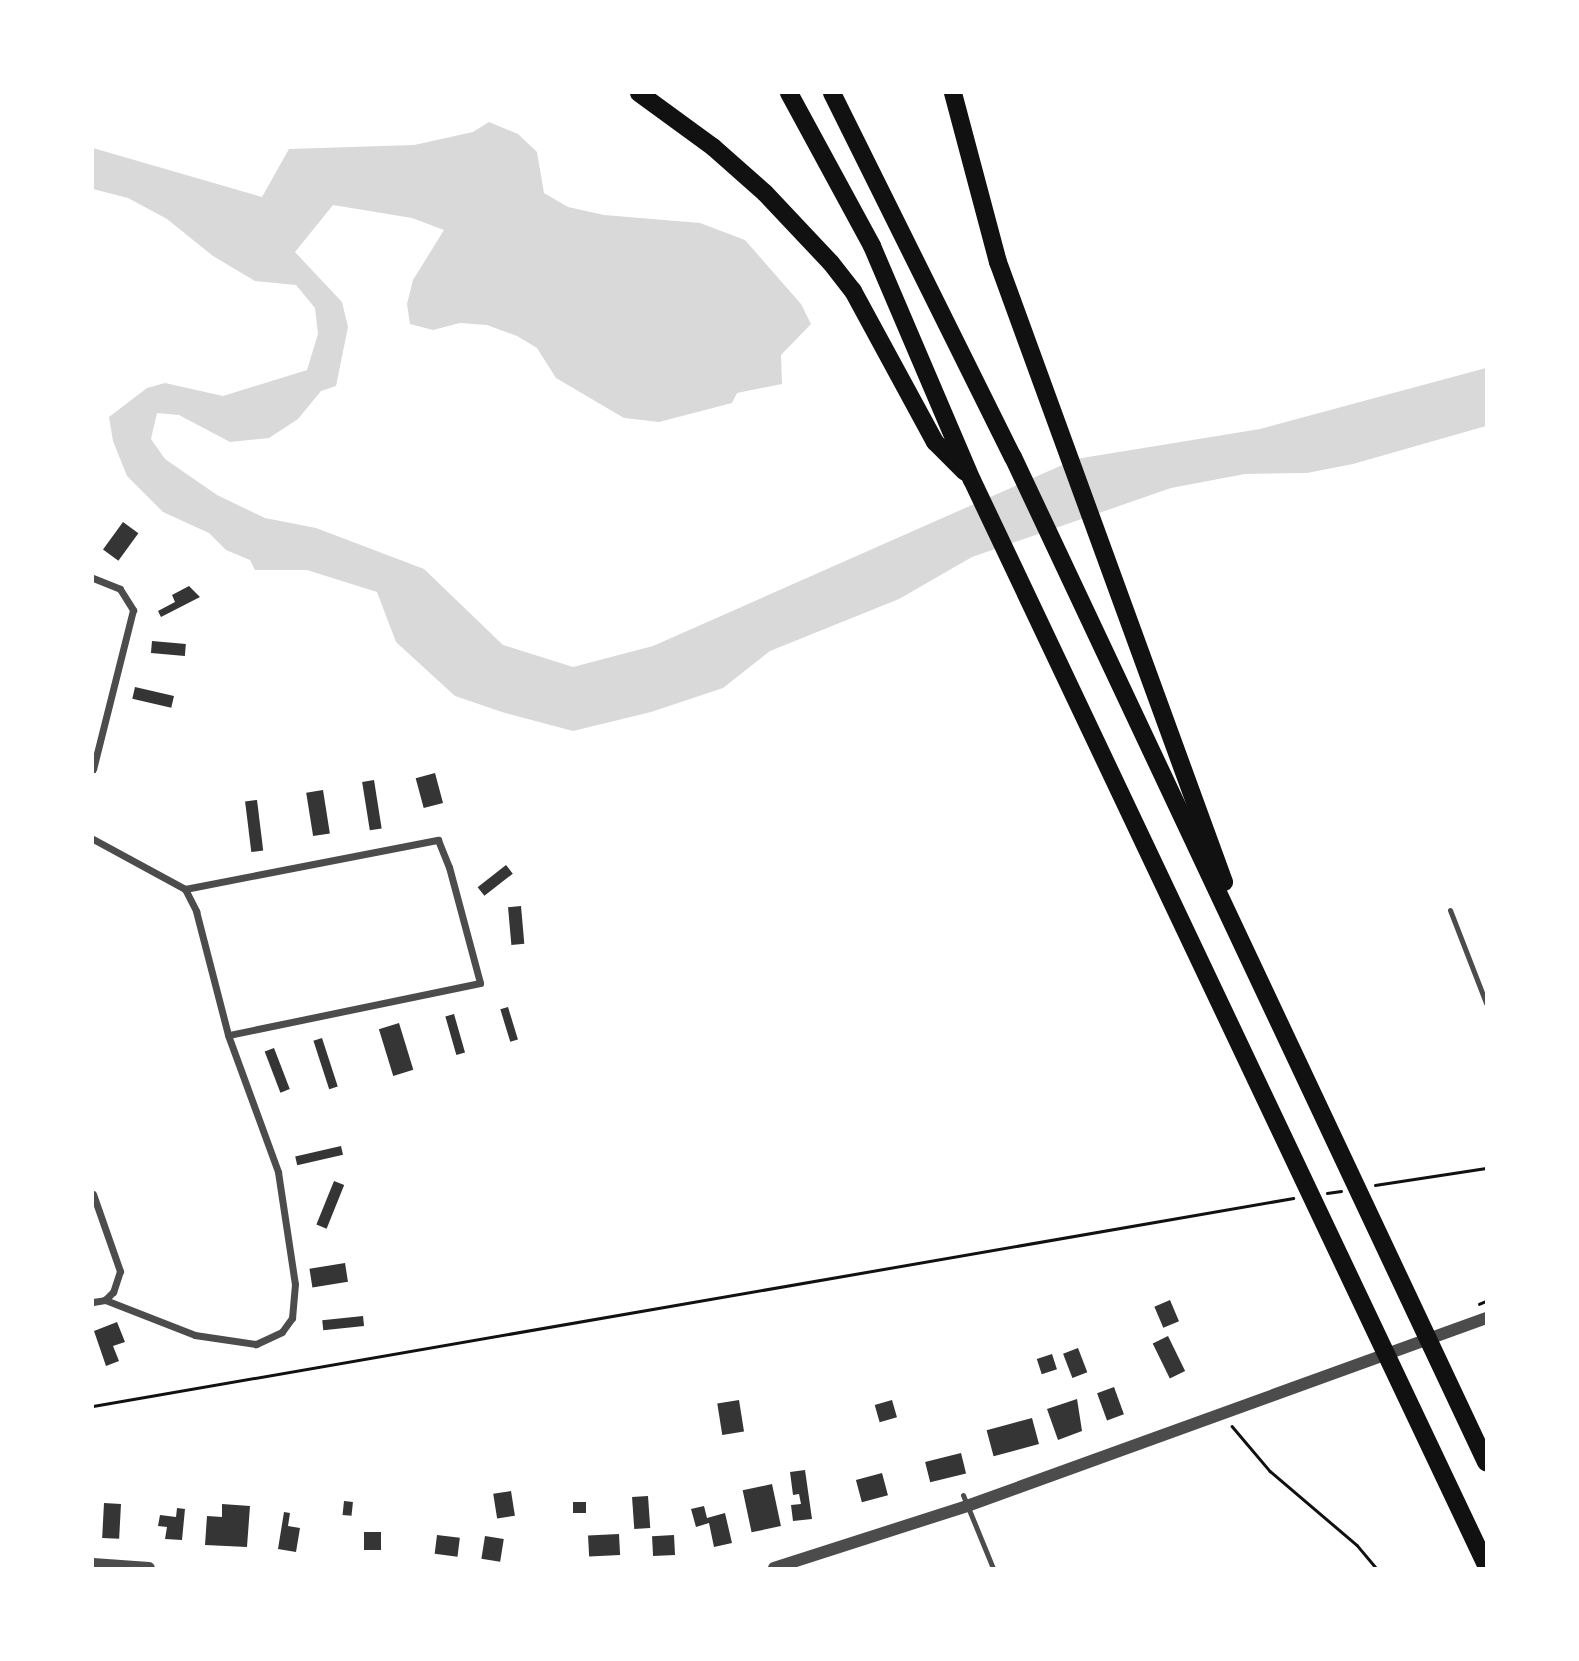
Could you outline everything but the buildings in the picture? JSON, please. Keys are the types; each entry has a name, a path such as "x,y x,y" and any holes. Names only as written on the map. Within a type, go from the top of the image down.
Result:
{"highway":[{"path":"639,93 713,147 765,193 831,263 853,291 935,442 972,480"},
{"path":"789,93 872,246 972,480 1023,582 1486,1565"},
{"path":"832,93 1013,457 1486,1462"},
{"path":"953,93 998,262 1266,998"},
{"path":"1429,1444 1474,1568"}],"street":[{"path":"93,578 120,589 133,610 93,769"},
{"path":"93,839 185,889 196,912 228,1035 278,1172 295,1284 292,1318 282,1332 256,1344 195,1335 105,1300 93,1302"},
{"path":"185,889 438,840 452,880 481,983 228,1035"},
{"path":"93,1194 120,1270 113,1292 105,1300"},
{"path":"774,1568 965,1500 1224,1414 1486,1318"},
{"path":"93,1564 149,1568"}],"lane":[{"path":"1450,910 1486,1003"},
{"path":"965,1500 993,1568"}],"path":[{"path":"1363,1187 1486,1168"},
{"path":"1322,1194 1349,1190"},
{"path":"93,1406 1295,1198"},
{"path":"1479,1304 1486,1301"},
{"path":"1224,1414 1270,1471 1357,1545 1376,1568"}],"shaded area":[{"path":"489,122 518,134 537,152 544,193 568,207 604,215 700,223 745,240 801,304 811,324 781,355 782,384 737,393 732,403 659,422 624,418 556,378 537,348 517,336 487,325 460,323 433,330 410,324 407,304 413,280 444,230 412,218 333,205 295,252 342,302 348,327 336,386 321,391 298,419 269,438 230,442 179,415 157,413 151,439 165,459 217,495 265,518 316,528 424,569 503,645 573,667 653,646 1076,459 1260,429 1486,368 1486,426 1353,464 1307,473 1245,474 1171,488 972,557 899,599 770,651 723,688 651,712 573,731 505,713 455,696 396,642 377,592 307,570 255,570 250,560 226,550 209,533 163,512 127,476 113,441 109,417 147,388 165,383 223,396 307,370 318,334 315,308 296,285 255,281 213,256 167,219 128,198 93,189 93,148 262,197 289,149 414,145 473,132"}]}
